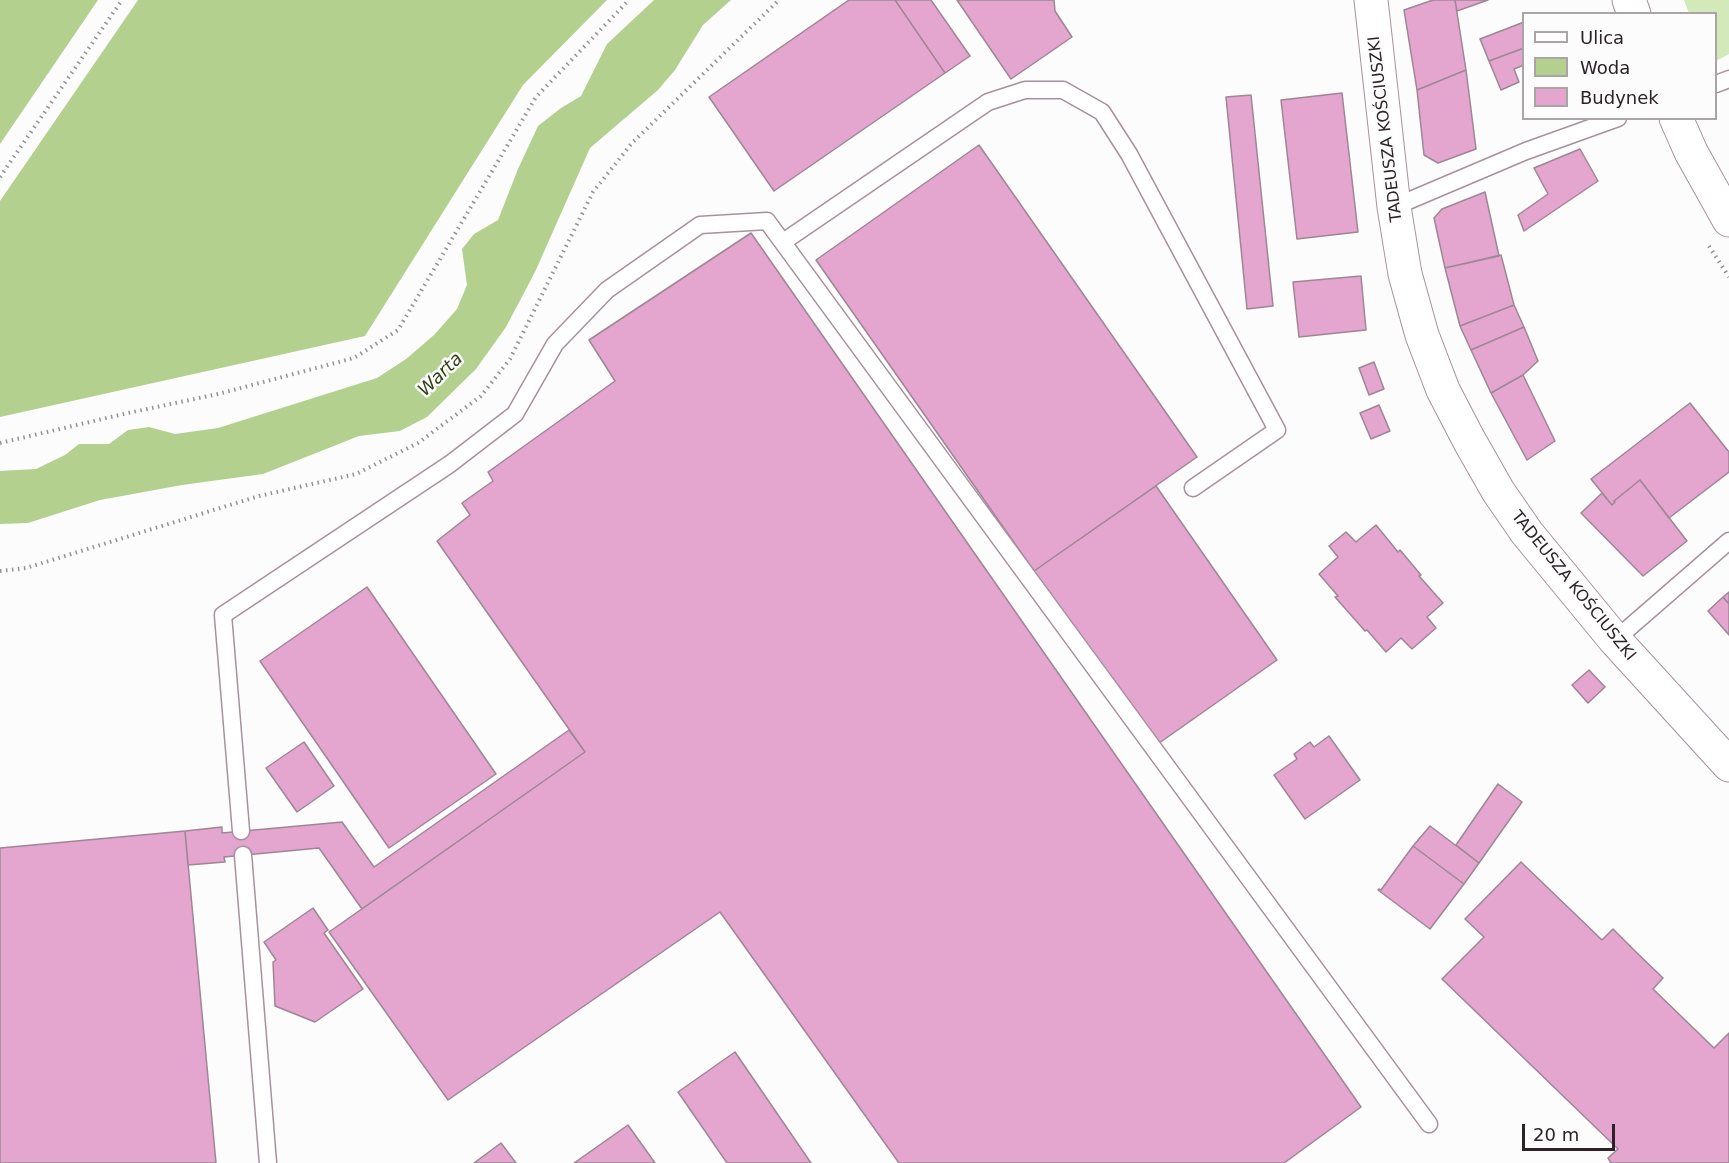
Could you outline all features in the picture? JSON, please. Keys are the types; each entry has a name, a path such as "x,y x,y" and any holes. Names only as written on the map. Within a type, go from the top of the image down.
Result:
{"street":[{"name":"TADEUSZA KOŚCIUSZKI","path":"1371,0 1394,207 1405,274 1422,335 1443,390 1468,440 1527,533 1615,640 1729,765"},
{"path":"1677,120 1729,220"}],"lane":[{"path":"783,242 988,102 1025,90 1063,90 1102,112 1129,154 1277,430 1192,488"},
{"path":"1394,207 1526,151 1612,120"},
{"path":"241,831 223,615 450,464 515,414 555,344 607,290 700,225 767,221 1429,1124"},
{"path":"1615,640 1729,541"},
{"path":"243,855 268,1163"}],"path":[{"path":"0,177 122,0"},
{"path":"0,443 218,394 354,358 399,330 536,97 629,0"},
{"path":"0,571 26,568 259,495 356,474 418,442 481,396 510,360 593,192 632,143 779,0"}],"shaded area":[{"path":"1684,0 1729,0 1729,54 1717,60 1717,12 1689,12"}],"water":[{"path":"0,0 98,0 0,144"},
{"path":"138,0 607,0 523,85 365,336 0,417 0,201"},
{"name":"Warta","path":"654,0 731,0 703,25 675,70 658,90 590,148 535,272 506,327 476,369 427,417 400,431 359,436 263,474 182,485 100,500 28,523 0,524 0,471 36,469 65,455 79,444 109,444 128,430 149,427 175,434 218,428 377,378 406,359 434,335 457,309 467,285 462,249 474,234 498,220 538,126 581,96 607,44"}],"building":[{"path":"849,0 895,0 945,73 774,191 709,97"},
{"path":"895,0 931,0 970,56 945,73"},
{"path":"957,0 1054,0 1055,11 1072,37 1011,79"},
{"path":"1433,0 1455,0 1466,70 1417,90 1404,10"},
{"path":"1455,0 1488,0 1457,11"},
{"path":"1522,23 1522,49 1489,61 1480,39"},
{"path":"1522,49 1522,66 1514,69 1519,82 1501,90 1489,61"},
{"path":"1466,70 1476,149 1438,163 1424,155 1417,90"},
{"path":"1342,93 1358,232 1297,239 1281,100"},
{"path":"1251,95 1273,306 1247,309 1226,97"},
{"path":"979,145 1197,457 1034,571 816,260"},
{"path":"1580,149 1598,181 1524,231 1518,215 1548,194 1534,168"},
{"path":"1485,192 1499,256 1445,268 1434,218 1442,209"},
{"path":"751,233 1361,1107 1284,1163 899,1163 720,912 448,1100 329,932 585,752 437,541 470,515 462,503 493,481 488,472 615,381 589,340"},
{"path":"1501,255 1514,305 1460,326 1445,268"},
{"path":"1361,276 1366,330 1299,337 1293,282"},
{"path":"1514,305 1524,327 1471,350 1460,326"},
{"path":"1524,327 1538,361 1523,375 1491,393 1471,350"},
{"path":"1374,362 1384,389 1369,395 1359,368"},
{"path":"1523,375 1555,441 1527,460 1491,393"},
{"path":"1690,403 1729,452 1729,472 1669,518 1640,480 1612,505 1591,479"},
{"path":"1379,405 1390,431 1371,439 1360,413"},
{"path":"1640,480 1687,541 1643,576 1581,513 1602,493 1612,505"},
{"path":"1156,486 1277,660 1155,746 1034,571"},
{"path":"1376,525 1398,552 1400,550 1443,603 1427,617 1436,628 1412,649 1401,638 1386,652 1335,597 1338,596 1319,574 1338,557 1329,546 1346,532 1356,542"},
{"path":"367,587 496,774 389,848 260,661"},
{"path":"1729,592 1729,604 1723,597"},
{"path":"1723,597 1729,604 1729,635 1708,611"},
{"path":"1589,670 1605,687 1588,703 1572,685"},
{"path":"569,730 585,752 362,909 319,848 224,857 225,862 188,865 185,831 222,827 222,833 342,822 374,867"},
{"path":"1329,736 1360,780 1305,819 1274,775 1297,759 1294,754 1310,742 1314,747"},
{"path":"304,742 334,786 297,812 266,768"},
{"path":"1498,784 1522,802 1479,863 1456,845"},
{"path":"1430,826 1479,863 1464,884 1413,846"},
{"path":"185,831 216,1163 0,1163 0,848"},
{"path":"1413,846 1464,884 1430,929 1378,890 1381,890"},
{"path":"1521,862 1602,940 1613,929 1663,978 1653,989 1714,1048 1729,1033 1729,1163 1611,1163 1608,1158 1618,1149 1442,979 1484,937 1465,919"},
{"path":"313,908 328,930 324,933 363,989 315,1022 275,1006 273,962 276,960 264,942"},
{"path":"735,1052 811,1163 727,1163 678,1092"},
{"path":"628,1125 655,1163 574,1163"},
{"path":"501,1143 516,1163 474,1163"}]}
